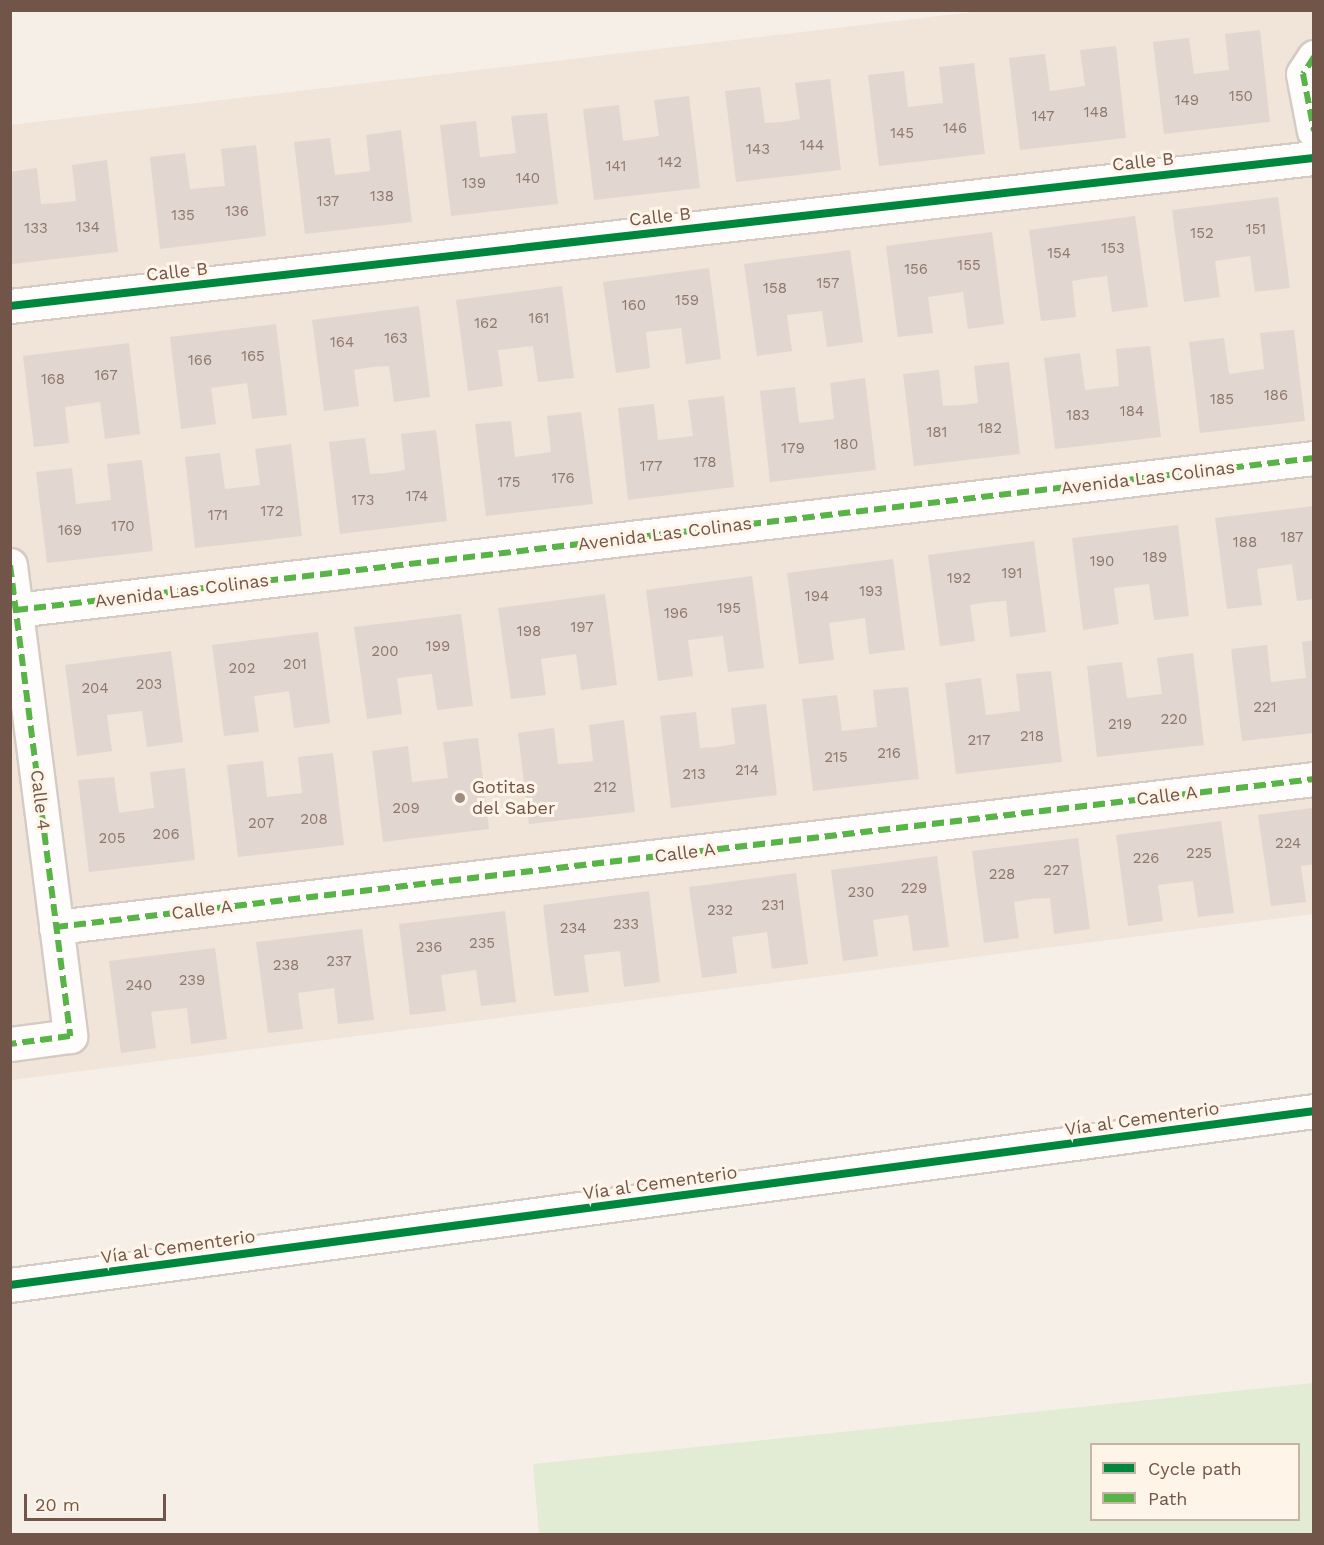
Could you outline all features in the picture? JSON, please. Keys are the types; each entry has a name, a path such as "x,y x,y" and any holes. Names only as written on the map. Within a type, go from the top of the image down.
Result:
{"street":[{"path":"1312,58 1303,74 1314,131"},
{"name":"Calle B","path":"10,306 1314,158"},
{"name":"Avenida Las Colinas","path":"16,610 1314,458"},
{"name":"Calle 4","path":"10,565 70,1036 10,1044"},
{"name":"Calle A","path":"56,927 1314,779"},
{"name":"Vía al Cementerio","path":"10,1285 1314,1111"}],"shaded area":[{"path":"981,11 1313,11 1313,914 11,1080 10,125"}],"green space":[{"path":"1313,1383 1313,1534 539,1534 533,1464"}],"building":[{"path":"1260,30 1270,122 1164,134 1153,42 1189,38 1194,74 1229,70 1225,34"},
{"path":"1116,46 1126,138 1020,150 1009,58 1045,54 1050,91 1085,86 1080,50"},
{"path":"974,63 985,154 879,166 868,75 904,71 908,107 943,103 939,67"},
{"path":"830,79 841,170 736,182 725,91 760,87 765,123 782,122 800,119 795,83"},
{"path":"689,96 700,188 594,200 583,109 619,105 623,141 659,136 654,100"},
{"path":"547,113 558,204 451,216 440,125 476,121 480,157 516,153 511,116"},
{"path":"401,130 412,222 305,234 294,142 330,138 335,175 370,171 366,135"},
{"path":"256,145 266,236 160,249 150,157 185,153 190,189 225,186 221,149"},
{"path":"107,160 118,252 12,264 10,172 37,168 41,204 76,201 72,165"},
{"path":"1278,197 1290,288 1255,292 1250,256 1215,261 1220,297 1184,302 1172,210"},
{"path":"1135,216 1148,307 1112,312 1107,276 1090,278 1072,281 1076,317 1041,321 1029,230"},
{"path":"992,232 1004,324 968,329 963,292 928,297 933,333 898,337 886,246"},
{"path":"850,250 863,342 827,347 822,311 787,315 792,351 757,356 744,264"},
{"path":"709,268 721,359 686,364 681,328 646,332 650,368 616,373 603,282"},
{"path":"562,286 574,378 538,382 533,346 498,350 503,386 468,391 456,300"},
{"path":"419,306 430,397 394,402 389,366 372,367 354,370 359,406 324,411 312,320"},
{"path":"276,324 287,415 252,419 247,383 211,388 216,424 181,429 170,337"},
{"path":"1294,330 1305,421 1200,433 1189,342 1224,338 1229,374 1264,369 1260,333"},
{"path":"129,343 140,434 105,439 100,402 65,407 69,443 34,447 23,356"},
{"path":"1150,346 1161,437 1055,449 1044,358 1080,353 1085,390 1119,386 1116,349"},
{"path":"1009,362 1020,454 914,466 903,374 939,370 943,406 978,403 974,366"},
{"path":"865,378 876,470 770,482 760,391 795,387 799,423 834,419 830,383"},
{"path":"724,396 734,487 628,500 618,408 654,404 658,440 693,436 688,400"},
{"path":"581,412 593,504 486,516 475,424 511,421 515,457 551,452 547,416"},
{"path":"436,430 447,521 340,534 329,442 365,438 370,474 387,473 405,470 401,434"},
{"path":"291,444 302,536 195,548 185,457 220,453 225,489 260,485 255,449"},
{"path":"142,460 153,551 47,563 36,472 72,468 76,504 111,500 107,464"},
{"path":"1314,506 1314,599 1297,601 1292,564 1257,569 1262,605 1227,609 1215,518"},
{"path":"1178,525 1189,616 1154,620 1149,584 1114,588 1119,624 1083,630 1072,538"},
{"path":"1034,541 1046,632 1010,637 1006,601 989,602 970,605 975,641 940,646 928,555"},
{"path":"893,559 905,650 869,654 865,618 829,623 834,660 799,664 787,573"},
{"path":"752,576 764,668 728,672 723,636 688,640 693,676 658,681 646,590"},
{"path":"605,594 617,685 581,690 576,654 541,659 546,695 511,699 498,608"},
{"path":"461,614 473,706 437,710 432,674 397,678 402,714 367,719 354,627"},
{"path":"318,632 330,723 294,728 289,691 254,696 259,732 224,736 212,645"},
{"path":"1314,640 1314,733 1242,741 1231,649 1267,645 1271,682 1306,678 1302,642"},
{"path":"171,651 183,742 147,747 142,711 107,715 112,751 77,756 65,665"},
{"path":"1193,653 1204,745 1097,757 1087,666 1122,662 1127,698 1162,694 1157,658"},
{"path":"1051,671 1062,762 956,774 945,683 981,678 986,715 1020,711 1016,674"},
{"path":"908,687 919,779 813,791 802,699 837,695 842,731 877,727 873,690"},
{"path":"766,704 777,795 671,808 660,716 696,712 700,748 717,747 735,744 731,708"},
{"path":"624,720 635,812 529,824 518,733 554,728 558,764 593,761 589,725"},
{"path":"478,738 489,829 383,842 372,751 408,746 412,782 448,778 443,742"},
{"path":"333,753 344,845 238,857 227,765 263,761 267,797 302,793 298,757"},
{"path":"185,768 195,860 89,872 78,780 114,777 119,813 154,808 150,772"},
{"path":"1312,808 1314,864 1301,866 1306,902 1271,906 1258,815"},
{"path":"1221,821 1234,913 1198,917 1193,881 1158,885 1163,921 1128,926 1116,835"},
{"path":"1078,838 1090,929 1054,934 1050,898 1032,899 1014,902 1019,938 984,943 972,851"},
{"path":"937,856 949,947 913,951 908,915 873,920 878,956 843,961 831,870"},
{"path":"796,873 808,964 772,969 767,932 732,937 737,973 702,978 689,887"},
{"path":"649,891 660,982 624,987 620,951 584,955 589,992 554,996 543,905"},
{"path":"505,911 516,1002 481,1006 476,970 441,975 446,1011 410,1015 399,924"},
{"path":"362,929 374,1020 338,1024 334,988 298,993 303,1029 268,1033 256,942"},
{"path":"215,948 227,1039 191,1044 187,1008 151,1012 156,1048 121,1053 109,961"}],"marked path":[{"path":"1314,57 1303,74 1314,131"},
{"path":"16,610 1314,458"},
{"path":"10,565 70,1036 10,1044"},
{"path":"56,927 1314,779"}],"cycle path":[{"path":"10,306 1314,158"},
{"path":"10,1285 1314,1111"}],"place":[{"name":"Gotitas del Saber","path":"460,798"}]}
